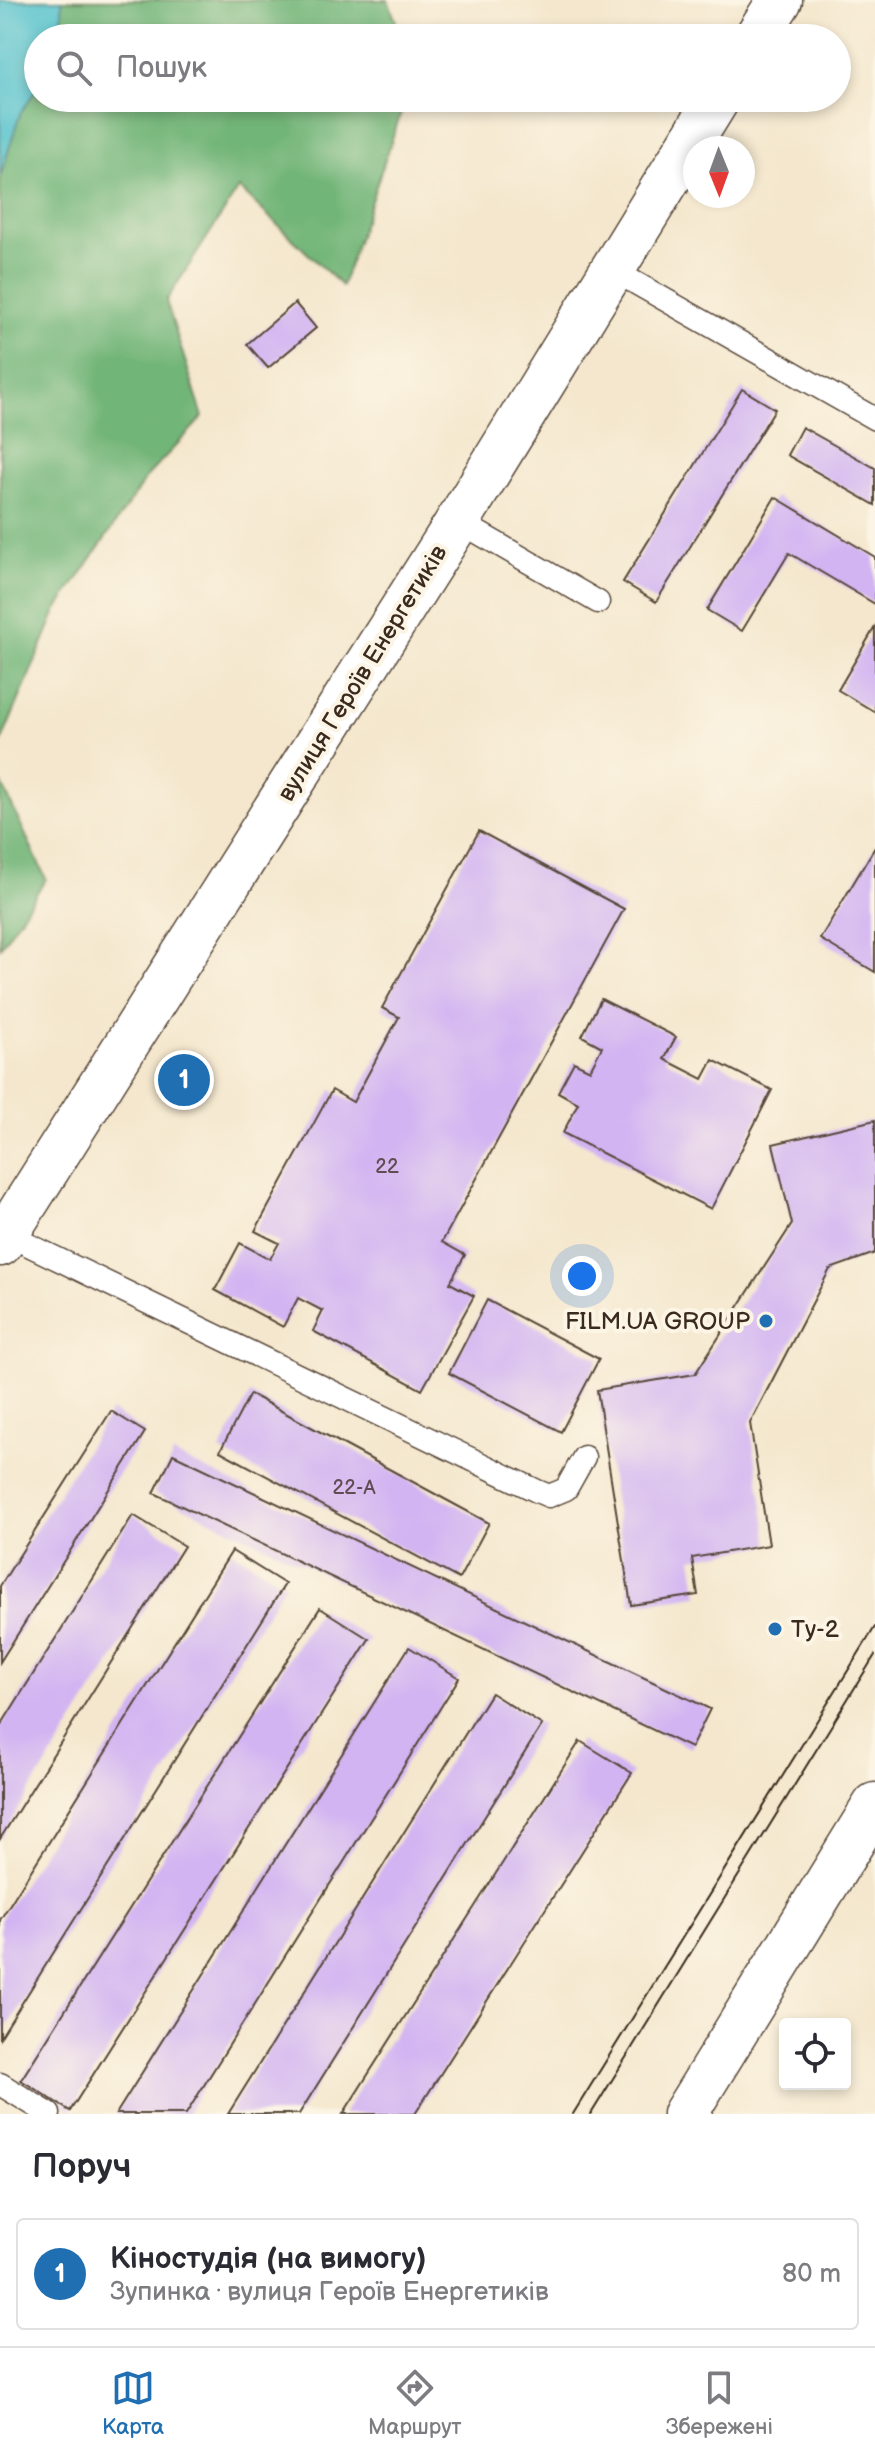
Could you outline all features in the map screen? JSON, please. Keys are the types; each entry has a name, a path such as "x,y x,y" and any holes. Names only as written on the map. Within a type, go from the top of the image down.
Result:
{"street":[{"path":"765,24 780,0"},
{"name":"вулиця Героїв Енергетиків","path":"3,1239 458,521 709,112"},
{"path":"685,2114 875,1805"}],"lane":[{"path":"611,269 875,419"},
{"path":"458,521 598,602"},
{"path":"3,1239 549,1496 566,1489 584,1457"},
{"path":"0,2084 49,2114"}],"green space":[{"path":"0,0 388,0 397,24 24,24 24,112 401,112 342,286 239,188 166,301 203,417 148,475 56,611 0,745"},
{"path":"0,780 46,879 0,948"}],"water":[{"path":"0,0 62,0 63,24 24,24 24,108 0,177"}],"building":[{"path":"295,303 316,328 268,368 247,344"},
{"path":"742,389 775,409 656,602 623,582"},
{"path":"802,427 875,468 875,505 787,455"},
{"path":"775,497 875,557 875,604 789,553 742,631 707,610"},
{"path":"875,627 875,712 838,690"},
{"path":"479,831 624,909 442,1242 465,1255 450,1283 474,1296 422,1390 313,1331 323,1311 298,1298 283,1327 215,1290 240,1243 270,1259 279,1243 255,1231 332,1090 353,1102 399,1017 382,1008"},
{"path":"875,847 875,972 820,939"},
{"path":"601,999 676,1037 664,1059 703,1079 713,1060 772,1090 711,1209 563,1133 578,1103 558,1092 574,1062 590,1070 602,1047 582,1036"},
{"name":"FILM.UA GROUP","path":"875,1120 875,1253 830,1269 750,1423 769,1545 692,1558 698,1595 631,1605 597,1390 695,1374 792,1224 773,1144"},
{"path":"487,1300 599,1359 561,1432 449,1373"},
{"path":"250,1394 489,1523 459,1579 220,1451"},
{"path":"111,1411 145,1432 0,1662 0,1586"},
{"path":"173,1454 710,1709 691,1748 154,1493"},
{"path":"133,1515 184,1546 0,1839 0,1727"},
{"path":"232,1551 285,1584 0,2038 0,1920"},
{"path":"320,1608 369,1639 70,2111 21,2080"},
{"path":"409,1647 459,1678 186,2114 116,2114"},
{"path":"491,1693 542,1725 299,2114 228,2114"},
{"path":"580,1741 632,1773 415,2114 343,2114"}],"tram line":[{"path":"573,2114 875,1627"},
{"path":"591,2114 875,1655"}],"place":[{"name":"Кіностудія (на вимогу)","path":"184,1080"},
{"name":"FILM.UA GROUP","path":"766,1321"},
{"name":"Ту-2","path":"775,1629"}]}
